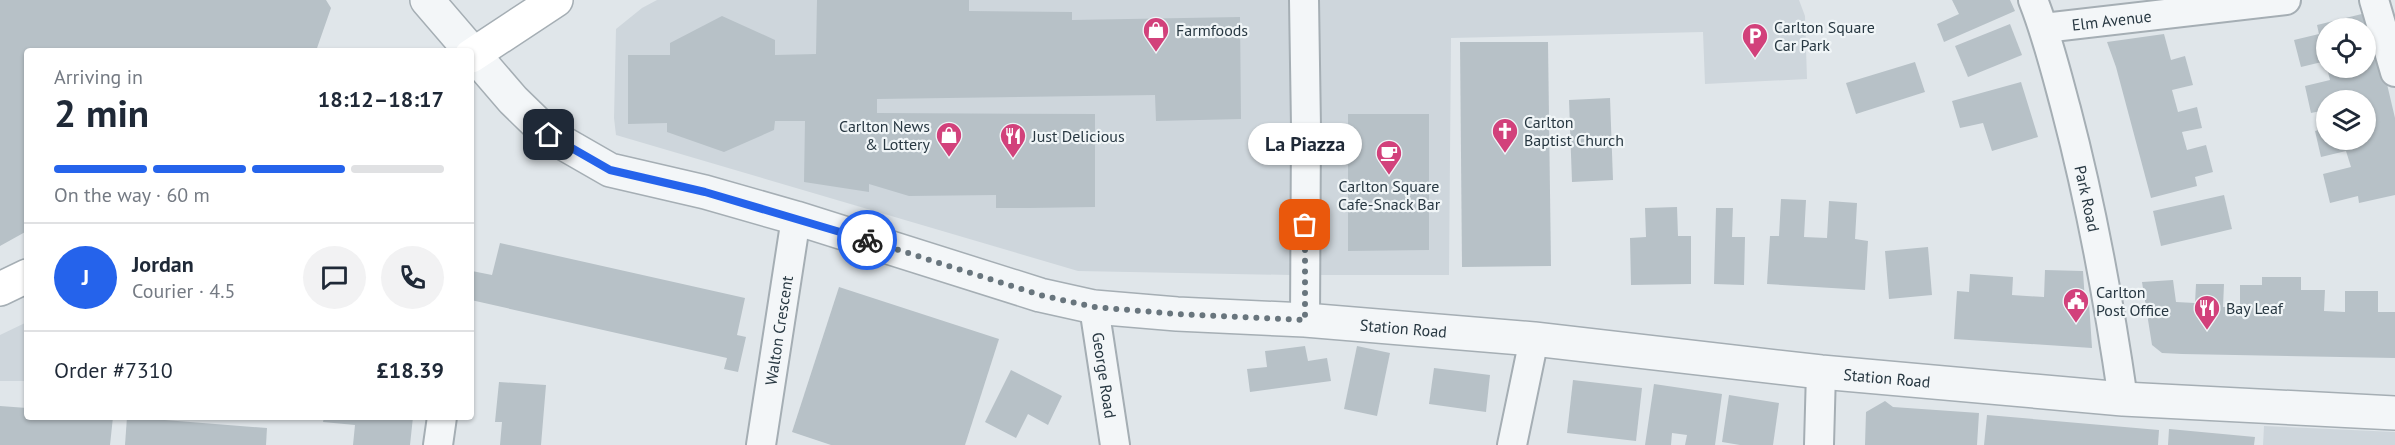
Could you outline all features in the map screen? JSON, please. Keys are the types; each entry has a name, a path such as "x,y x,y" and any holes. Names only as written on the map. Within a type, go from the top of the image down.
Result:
{"main road":[{"path":"474,54 556,0"},
{"path":"0,289 24,277"}],"street":[{"name":"Station Road","path":"427,0 467,48"},
{"path":"1304,0 1305,320"},
{"name":"Park Road","path":"2033,0 2044,28 2081,165 2116,344 2123,399"},
{"name":"Elm Avenue","path":"2044,28 2286,0"},
{"path":"2374,0 2395,72"},
{"name":"Station Road","path":"474,56 513,100 549,135 610,170 705,192 796,218 1040,295 1094,307 1177,314 1305,320 1534,339 1821,372 2123,399 2395,413"},
{"name":"Walton Crescent","path":"761,445 796,218"},
{"name":"George Road","path":"1094,307 1114,445"},
{"path":"1512,445 1534,339"},
{"path":"1819,445 1821,372"},
{"path":"438,445 442,420"}],"shaded area":[{"path":"657,0 1799,0 1805,16 1807,79 1705,84 1703,32 1451,38 1449,275 1078,271 616,135 614,118 616,29 642,8"},
{"path":"24,323 24,381 0,381 0,335"},
{"path":"2264,426 2395,432 2395,445 2263,445"}],"building":[{"path":"0,0 326,0 331,8 317,48 24,48 24,233 0,246"},
{"path":"817,0 969,0 969,11 1072,12 1072,20 1240,17 1241,119 1156,121 1155,95 877,99 877,113 1095,114 1095,207 1030,208 996,208 996,195 909,196 869,184 869,192 804,182 805,121 775,121 774,130 724,152 667,132 667,123 628,124 628,55 670,55 670,43 722,16 775,40 775,55 816,54"},
{"path":"1952,0 2010,0 2015,11 1944,42 1937,24 1959,14"},
{"path":"2370,12 2371,18 2346,18"},
{"path":"2010,24 2022,55 1968,77 1955,46"},
{"path":"2164,34 2171,60 2185,56 2193,85 2172,90 2178,112 2197,107 2202,128 2182,132 2187,150 2206,145 2213,172 2195,177 2197,186 2151,198 2116,67 2107,42"},
{"path":"2316,35 2316,63 2301,67 2294,40"},
{"path":"2376,37 2395,118 2395,195 2359,203 2358,196 2330,203 2323,174 2351,167 2346,151 2321,157 2319,150 2376,150 2376,90 2316,90 2316,112 2311,113 2305,86 2330,80 2330,78 2376,78"},
{"name":"Carlton Baptist Church","path":"1460,42 1548,42 1551,266 1462,267"},
{"path":"1915,62 1925,92 1856,114 1846,83"},
{"path":"2021,82 2038,137 1992,151 1983,123 1960,128 1952,101"},
{"path":"1610,98 1613,180 1572,182 1569,100"},
{"path":"1348,114 1429,114 1429,250 1348,251"},
{"path":"2224,195 2232,229 2161,246 2153,211"},
{"path":"1781,199 1806,200 1804,237 1827,238 1829,201 1857,203 1855,239 1868,241 1865,290 1767,284 1770,236 1779,236"},
{"path":"1677,207 1678,236 1691,236 1691,284 1631,285 1630,238 1646,237 1645,208"},
{"path":"1716,208 1733,208 1732,237 1745,237 1744,285 1714,284"},
{"path":"500,243 745,298 737,335 746,337 738,372 724,369 727,358 474,301 474,271 492,275"},
{"path":"1928,247 1932,295 1889,299 1885,251"},
{"path":"2045,270 2083,271 2085,302 2089,302 2092,348 1954,339 1957,291 1969,292 1970,274 2013,277 2012,295 2044,297"},
{"path":"2262,277 2301,277 2301,290 2325,290 2324,311 2345,312 2345,291 2378,291 2378,312 2395,312 2395,358 2162,353 2152,345 2142,282 2173,280 2176,302 2195,303 2196,284 2224,284 2223,307 2240,307 2240,285 2262,285"},
{"path":"839,287 999,339 965,445 831,445 792,432"},
{"path":"1305,346 1308,361 1327,358 1331,381 1250,392 1247,369 1267,367 1265,351"},
{"path":"1357,346 1390,353 1377,416 1344,409"},
{"path":"1434,368 1490,375 1486,412 1429,404"},
{"path":"1011,370 1062,396 1048,425 1028,414 1016,438 985,422"},
{"path":"1573,380 1642,388 1636,441 1567,433"},
{"path":"499,382 546,385 541,445 500,445 502,422 495,422"},
{"path":"1654,384 1722,394 1715,445 1685,445 1687,435 1672,433 1671,445 1645,445"},
{"path":"1729,395 1779,403 1773,445 1740,445 1722,442"},
{"path":"1885,401 1893,407 1979,413 1977,445 1865,445 1866,412"},
{"path":"0,406 24,408 24,420 113,420 110,445 0,445"},
{"path":"1987,415 2159,430 2158,445 1984,445"},
{"path":"127,420 165,420 267,428 266,445 125,445"},
{"path":"323,420 413,420 410,445 353,445 355,425 323,422"},
{"path":"2169,429 2255,437 2254,445 2168,445"}],"way so far":[{"path":"867,240 1040,295 1094,307 1177,314 1305,320 1305,225"}],"place":[{"name":"Farmfoods","path":"1156,53"},
{"name":"Carlton Square Car Park","path":"1755,59"},
{"name":"Carlton Baptist Church","path":"1505,154"},
{"name":"Carlton News & Lottery","path":"949,158"},
{"name":"Just Delicious","path":"1013,159"},
{"name":"Carlton Square Cafe-Snack Bar","path":"1389,176"},
{"name":"La Piazza","path":"1305,225"},
{"name":"Carlton Post Office","path":"2076,324"},
{"name":"Bay Leaf","path":"2207,331"}],"route":[{"path":"549,135 610,170 705,192 867,240"}]}
